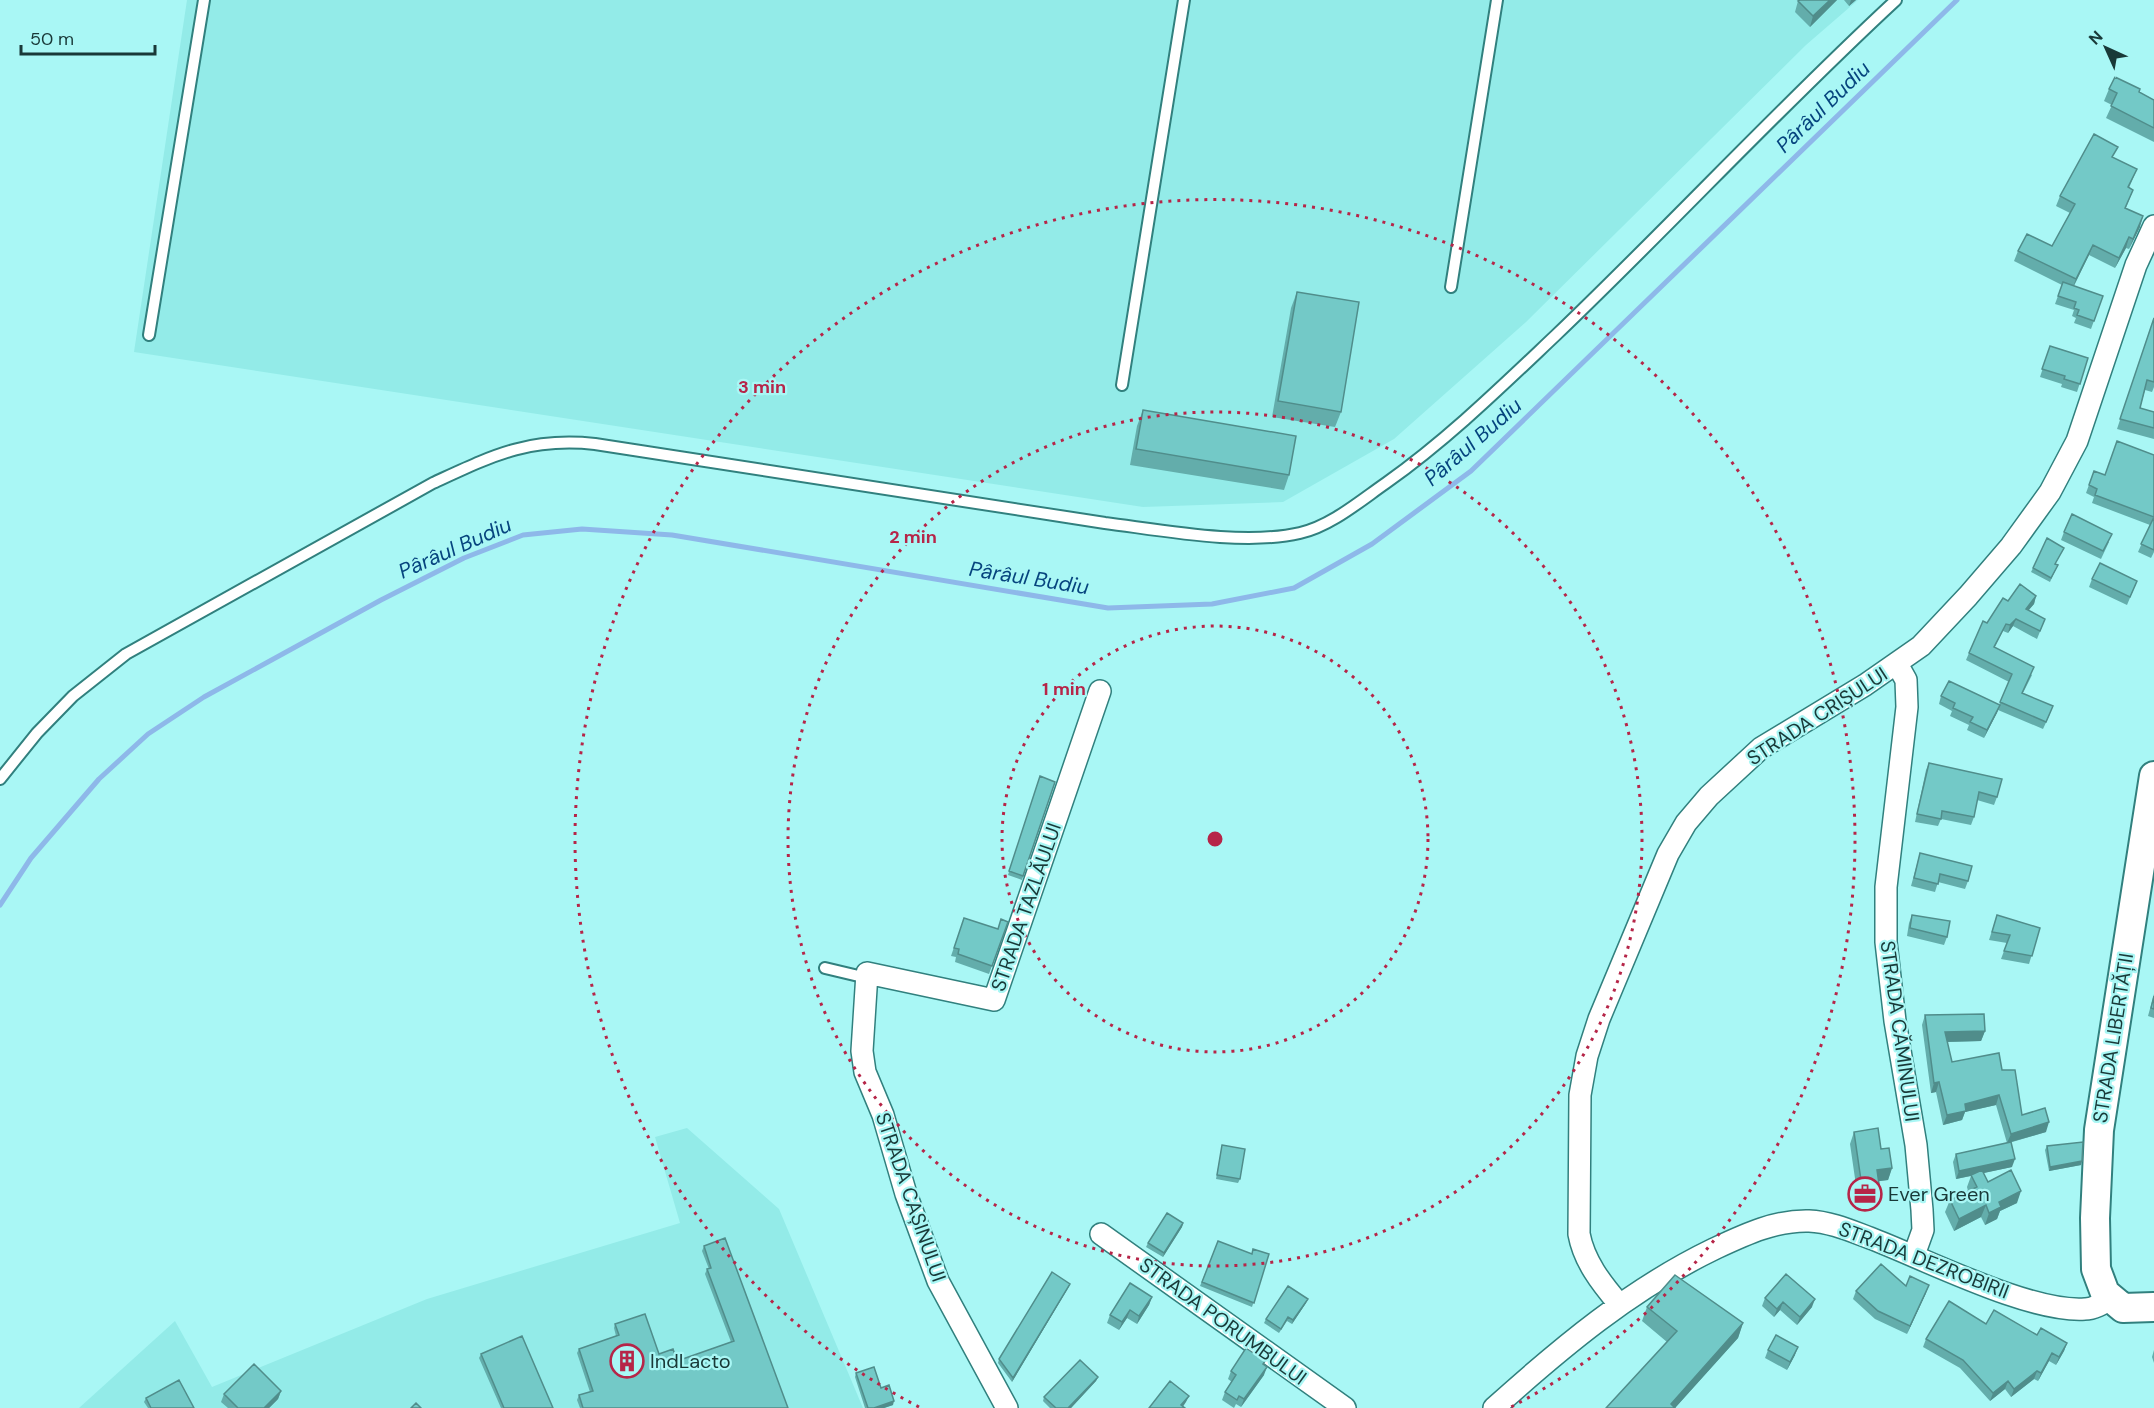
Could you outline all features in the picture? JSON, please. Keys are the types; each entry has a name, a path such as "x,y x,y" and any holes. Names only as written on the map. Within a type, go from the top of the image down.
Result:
{"main road":[{"name":"STRADA LIBERTĂȚII","path":"2110,1299 2100,1284 2096,1269 2095,1218 2099,1130 2154,776"},
{"path":"2110,1299 2123,1308 2154,1306"}],"street":[{"name":"STRADA CRIȘULUI","path":"1619,1304 1582,1251 1578,1234 1580,1095 1587,1056 1599,1019 1668,854 1686,823 1709,796 1761,748 1897,664 1921,646 2012,546 2050,492 2078,441 2136,265 2154,226"},
{"name":"STRADA CĂMINULUI","path":"1897,664 1906,680 1907,707 1886,887 1887,942 1895,1021 1916,1145 1923,1210 1923,1230 1914,1255"},
{"name":"STRADA TAZLĂULUI","path":"867,975 994,1000 1100,691"},
{"name":"STRADA CAȘINULUI","path":"867,975 862,1051 865,1072 883,1115 906,1194 938,1281 1007,1408"},
{"name":"STRADA DEZROBIRII","path":"1494,1408 1545,1362 1619,1304 1680,1266 1759,1229 1784,1224 1809,1221 1837,1226 1994,1288 2050,1306 2088,1310 2110,1299"},
{"name":"STRADA PORUMBULUI","path":"1101,1234 1345,1408"}],"lane":[{"path":"149,335 204,0"},
{"path":"1451,287 1497,0"},
{"path":"0,779 37,733 73,696 126,654 433,483 474,464 529,445 560,441 595,444 1105,523 1186,533 1256,537 1300,533 1330,521 1431,449 1477,410 1624,269 1829,62 1896,0"},
{"path":"1122,385 1180,1"},
{"path":"825,968 867,975"}],"shaded area":[{"path":"187,0 1858,0 1806,45 1526,322 1394,439 1283,502 1143,507 134,352"},
{"path":"687,1128 779,1209 863,1408 79,1408 175,1321 212,1387 427,1299 680,1223 655,1137"}],"building":[{"path":"1830,0 1813,16 1798,1"},
{"path":"2115,77 2140,89 2139,92 2154,100 2154,128 2111,106 2117,93 2109,89"},
{"path":"2094,134 2118,147 2112,157 2137,169 2128,187 2133,190 2125,208 2143,216 2133,239 2129,237 2119,258 2093,245 2076,279 2018,251 2027,234 2052,246 2075,204 2060,196"},
{"path":"2063,282 2103,296 2094,321 2077,315 2079,310 2074,308 2076,302 2058,296"},
{"path":"1297,292 1359,302 1341,412 1278,401"},
{"path":"2154,318 2154,382 2147,380 2140,408 2154,412 2154,428 2120,419"},
{"path":"2050,346 2088,358 2080,384 2064,379 2065,376 2042,369"},
{"path":"1143,410 1296,436 1289,475 1136,449"},
{"path":"2117,441 2154,455 2154,517 2095,495 2097,489 2089,485 2094,471 2105,475"},
{"path":"2072,514 2112,534 2103,551 2064,532"},
{"path":"2154,517 2154,550 2141,544"},
{"path":"2047,538 2064,548 2055,564 2058,565 2051,578 2033,568"},
{"path":"2100,563 2137,581 2130,597 2092,579"},
{"path":"2020,584 2036,596 2026,609 2045,619 2040,631 2016,619 2010,625 2006,624 1994,647 2034,667 2022,693 2053,706 2046,722 2000,702 2012,674 1969,653 1983,621 1987,623 2003,598 2008,601"},
{"path":"1949,681 2000,705 1987,730 1970,722 1973,717 1953,708 1955,703 1941,696"},
{"path":"1929,763 2002,779 1997,797 1979,792 1974,817 1942,811 1941,819 1917,814"},
{"path":"1040,776 1055,782 1023,876 1009,871"},
{"path":"1920,853 1972,866 1968,881 1940,874 1938,884 1914,878"},
{"path":"1912,915 1950,921 1947,937 1910,928"},
{"path":"1997,915 2040,928 2032,956 2004,951 2010,935 1992,932"},
{"path":"964,918 998,929 1001,919 1008,922 992,966 958,954 959,949 954,948"},
{"path":"1984,1014 1985,1031 1945,1032 1952,1062 1999,1053 2002,1070 2015,1070 2022,1115 2045,1108 2049,1122 2011,1134 1999,1095 1965,1104 1966,1111 1947,1115 1939,1082 1934,1083 1925,1015"},
{"path":"1878,1128 1881,1149 1889,1148 1892,1168 1877,1170 1880,1191 1863,1194 1854,1132"},
{"path":"2011,1142 2015,1159 1959,1171 1956,1154"},
{"path":"2083,1142 2082,1161 2050,1167 2047,1146"},
{"path":"1222,1145 1245,1149 1240,1179 1217,1175"},
{"path":"1982,1170 1988,1182 2011,1170 2021,1191 1999,1202 2001,1207 1989,1213 1986,1205 1959,1219 1950,1200 1977,1187 1971,1175"},
{"path":"1167,1213 1183,1223 1164,1253 1148,1243"},
{"name":"IndLacto","path":"725,1238 788,1408 583,1408 579,1395 593,1391 579,1349 619,1335 615,1324 645,1314 659,1354 673,1349 677,1361 734,1341 707,1269 711,1268 704,1246"},
{"path":"1218,1241 1252,1254 1253,1249 1269,1254 1254,1303 1202,1282"},
{"path":"1881,1264 1906,1286 1910,1276 1929,1285 1910,1326 1878,1311 1856,1291"},
{"path":"1052,1272 1070,1284 1013,1378 999,1359"},
{"path":"1786,1274 1815,1299 1800,1317 1783,1302 1777,1309 1765,1298"},
{"path":"1675,1275 1743,1323 1671,1404 1675,1408 1606,1408 1677,1331 1647,1307"},
{"path":"1130,1283 1152,1297 1139,1316 1130,1310 1122,1322 1110,1315"},
{"path":"1288,1286 1308,1299 1293,1320 1288,1317 1281,1329 1266,1319"},
{"path":"1949,1301 1986,1324 1994,1310 2037,1335 2041,1328 2067,1343 2059,1357 2052,1353 2041,1373 2037,1371 2014,1389 2008,1381 1993,1393 1963,1360 1926,1339"},
{"path":"1776,1335 1798,1347 1790,1362 1768,1350"},
{"path":"522,1336 553,1408 504,1408 481,1354"},
{"path":"1246,1348 1265,1361 1263,1364 1267,1367 1244,1399 1239,1396 1237,1400 1225,1392 1236,1375 1231,1371"},
{"path":"1080,1360 1098,1377 1068,1408 1056,1408 1044,1397"},
{"path":"254,1364 281,1391 264,1408 238,1408 224,1394"},
{"path":"874,1367 881,1388 889,1385 894,1401 868,1408 856,1373"},
{"path":"179,1380 194,1408 151,1408 146,1398"},
{"path":"1170,1381 1189,1396 1181,1405 1185,1408 1149,1408"},
{"path":"416,1403 421,1408 411,1408"}],"waterway":[{"name":"Pârâul Budiu","path":"0,905 31,858 99,779 148,734 204,697 381,600 464,558 523,535 582,529 672,535 1108,608 1212,604 1294,588 1372,544 1471,471 1957,0"}],"place":[{"name":"Ever Green","path":"1865,1194"},
{"name":"IndLacto","path":"627,1361"}]}
